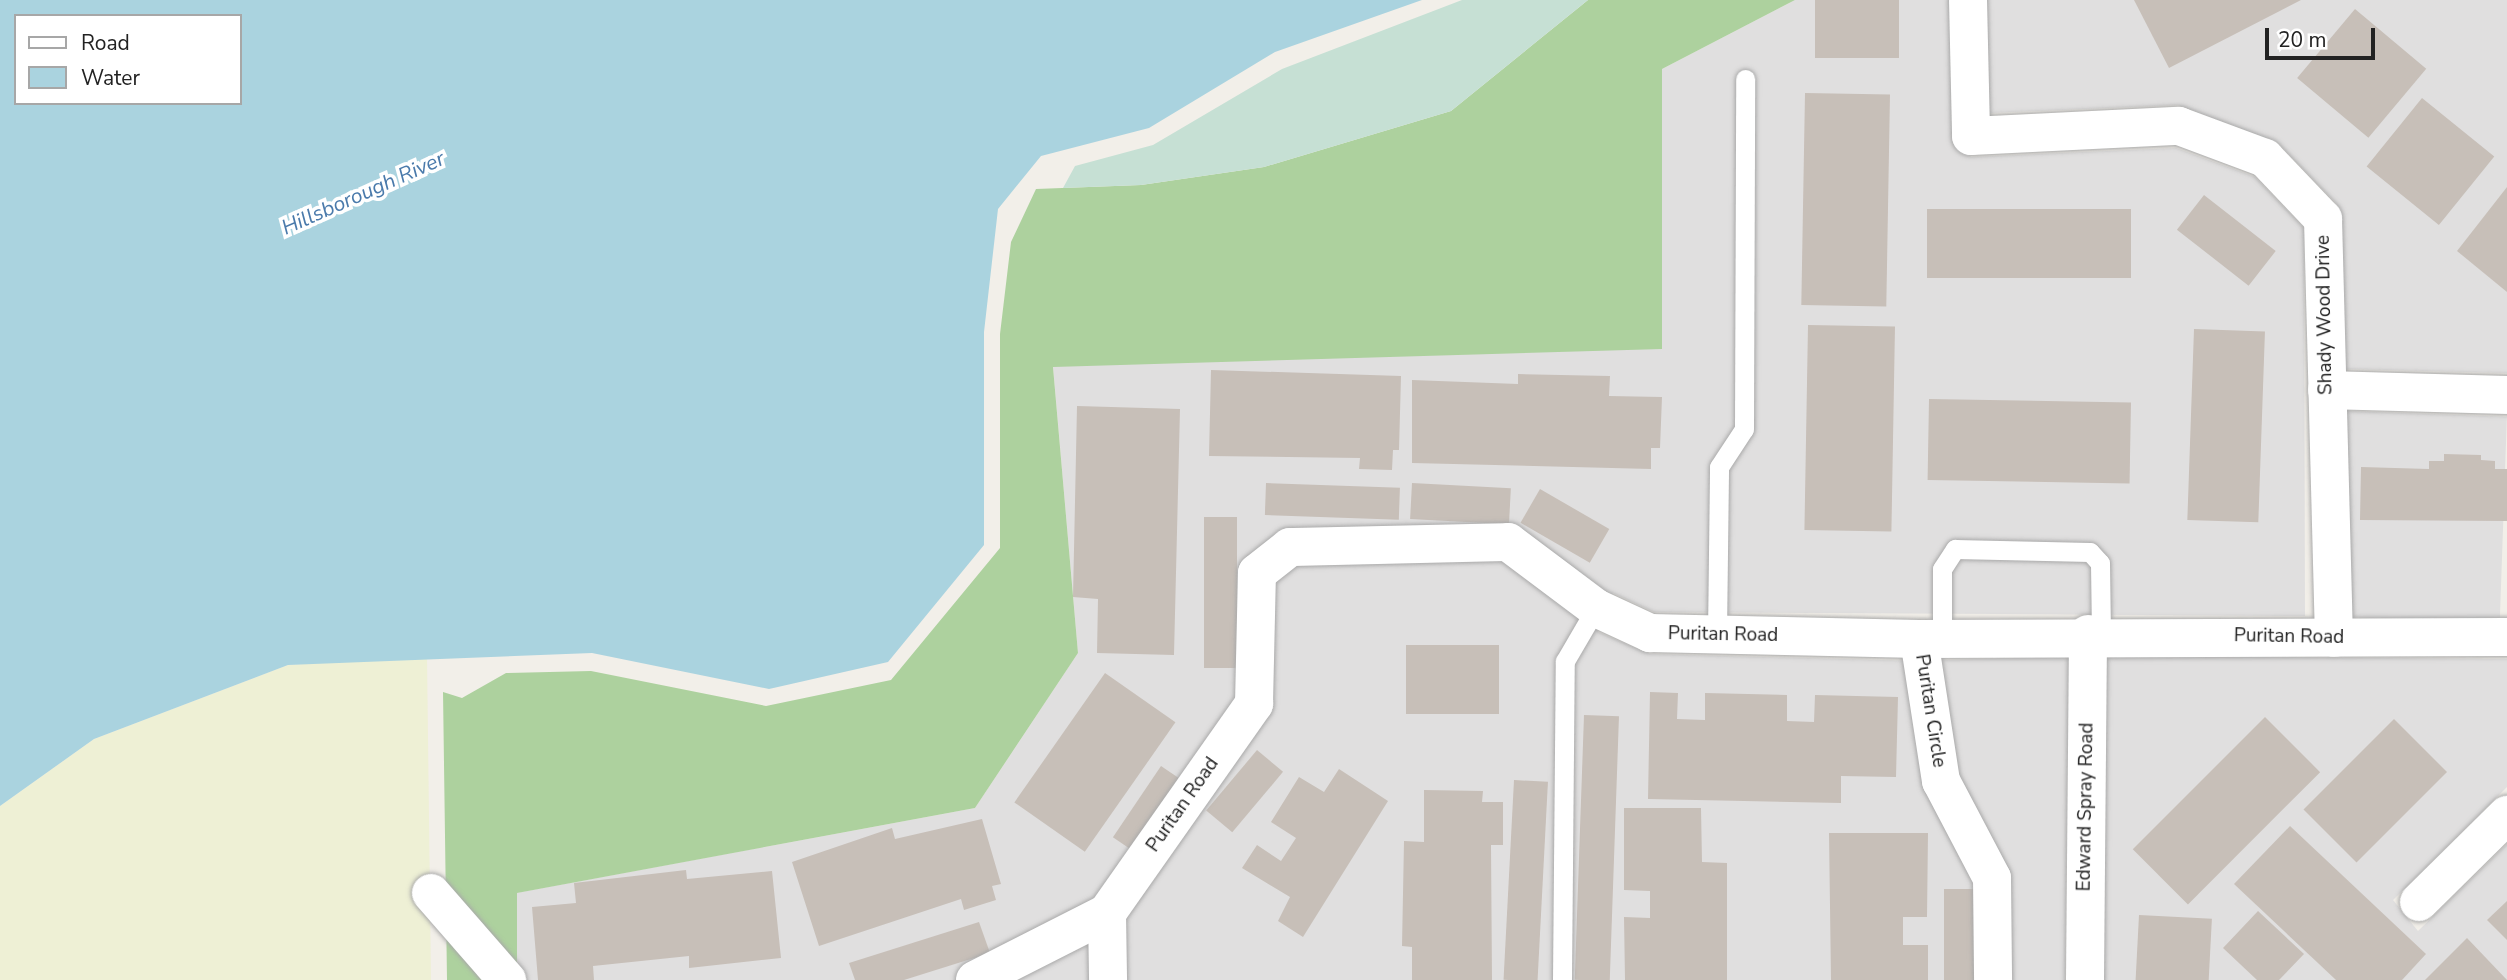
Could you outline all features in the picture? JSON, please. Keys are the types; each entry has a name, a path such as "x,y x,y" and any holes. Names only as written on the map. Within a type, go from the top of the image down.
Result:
{"street":[{"name":"Shady Wood Drive","path":"1968,0 1970,135 2179,126 2265,158 2323,219 2334,638"},
{"path":"2327,390 2507,395"},
{"name":"Puritan Road","path":"975,980 1107,913 1254,704 1257,573 1290,547 1508,542 1596,608 1650,633 1930,639 2095,634 2334,638 2507,637"},
{"name":"Edward Spray Road","path":"2084,980 2095,634"},
{"name":"Puritan Circle","path":"1930,639 1941,781 1992,878 1993,980"},
{"path":"2419,902 2507,815"},
{"path":"431,893 507,980"},
{"path":"1107,913 1108,980"}],"lane":[{"path":"1717,635 1719,467 1744,429 1745,79"},
{"path":"1930,639 1942,569 1955,549 2090,552 2100,563 2095,634"},
{"path":"1562,980 1565,661 1596,608"}],"shaded area":[{"path":"1795,0 1949,0 1952,136 1971,157 2176,148 2255,177 2304,228 2305,616 1654,612 1613,593 1598,632 1650,654 1919,661 2069,656 2065,980 517,980 516,893 975,808 1078,653 1053,366 1662,348 1662,69"},
{"path":"1987,0 2507,0 2507,373 2345,369 2342,218 2336,203 2278,143 2178,105 1989,113"},
{"path":"2345,411 2507,417 2500,623 2338,617"},
{"path":"2107,656 2507,659 2507,787 2393,900 2418,931 2507,844 2507,980 2104,980"}],"green space":[{"path":"1462,0 1588,0 1451,111 1264,167 1141,185 1063,188 1075,166 1153,145 1282,69"},
{"path":"1588,0 1795,0 1662,69 1662,349 1053,367 1078,653 975,808 517,893 517,980 447,980 443,692 462,698 506,673 591,671 766,706 891,680 1000,548 1000,334 1011,242 1036,189 1141,185 1264,167 1451,111"},
{"path":"427,656 431,980 0,980 0,806 94,739 288,665"}],"water":[{"name":"Hillsborough River","path":"0,0 1422,0 1275,52 1149,128 1041,156 998,209 984,332 984,545 888,662 769,689 592,653 288,665 94,739 0,806"}],"building":[{"path":"1815,0 1899,0 1899,58 1815,58"},
{"path":"2134,0 2301,0 2169,68"},
{"path":"2355,9 2426,69 2368,138 2297,78"},
{"path":"1805,93 1890,94 1886,306 1801,305"},
{"path":"2422,98 2494,157 2439,225 2367,166"},
{"path":"2507,187 2507,292 2457,251"},
{"path":"2204,195 2276,251 2249,286 2177,230"},
{"path":"1927,209 2131,209 2131,278 1927,278"},
{"path":"1808,325 1895,327 1891,531 1804,530"},
{"path":"2194,329 2265,331 2258,522 2187,520"},
{"path":"1211,370 1401,376 1399,450 1393,450 1392,470 1359,469 1360,458 1209,456"},
{"path":"1518,374 1610,376 1609,396 1662,397 1660,448 1651,448 1651,469 1412,463 1412,380 1518,384"},
{"path":"1929,399 2131,403 2130,484 1928,480"},
{"path":"1077,406 1180,409 1174,655 1097,653 1098,599 1073,597"},
{"path":"2444,454 2481,455 2481,460 2495,461 2495,469 2507,469 2507,521 2360,520 2361,467 2429,469 2429,461 2444,461"},
{"path":"1266,483 1400,488 1399,520 1265,515"},
{"path":"1412,483 1511,488 1509,524 1410,519"},
{"path":"1540,489 1609,529 1590,563 1520,523"},
{"path":"1204,517 1237,517 1237,668 1204,668"},
{"path":"1406,645 1499,645 1499,714 1406,714"},
{"path":"1105,673 1175,722 1085,852 1014,802"},
{"path":"1650,692 1678,693 1677,719 1705,720 1705,693 1787,695 1787,721 1814,722 1815,695 1898,697 1896,777 1841,776 1841,803 1648,799"},
{"path":"1584,715 1619,716 1610,980 1575,980"},
{"path":"2265,717 2320,772 2188,904 2133,849"},
{"path":"2394,719 2447,772 2357,863 2303,810"},
{"path":"1257,750 1283,772 1232,832 1206,811"},
{"path":"1161,766 1188,784 1139,855 1113,837"},
{"path":"1339,769 1388,801 1303,937 1278,921 1290,897 1242,868 1257,845 1281,861 1296,838 1271,822 1299,777 1324,792"},
{"path":"1514,780 1548,782 1538,980 1504,980"},
{"path":"1424,790 1483,791 1482,802 1503,802 1503,845 1491,845 1492,980 1412,980 1412,947 1402,946 1404,841 1424,842"},
{"path":"1624,808 1701,808 1702,862 1727,863 1727,980 1625,980 1624,917 1650,918 1650,891 1624,890"},
{"path":"982,819 1001,884 992,886 996,900 964,910 961,899 819,946 792,862 892,828 895,839"},
{"path":"2290,826 2426,954 2402,980 2336,980 2234,884"},
{"path":"1829,833 1928,833 1927,917 1903,917 1903,945 1928,945 1928,980 1831,980"},
{"path":"686,870 687,879 772,871 781,958 689,968 689,956 593,966 594,980 538,980 532,907 576,903 574,883"},
{"path":"1944,889 1978,889 1978,980 1944,980"},
{"path":"2507,901 2507,940 2487,920"},
{"path":"2258,911 2304,954 2279,980 2257,980 2223,948"},
{"path":"2139,915 2212,919 2209,980 2136,980"},
{"path":"979,922 990,953 904,980 855,980 849,963"},
{"path":"2467,938 2507,980 2425,980"}]}
